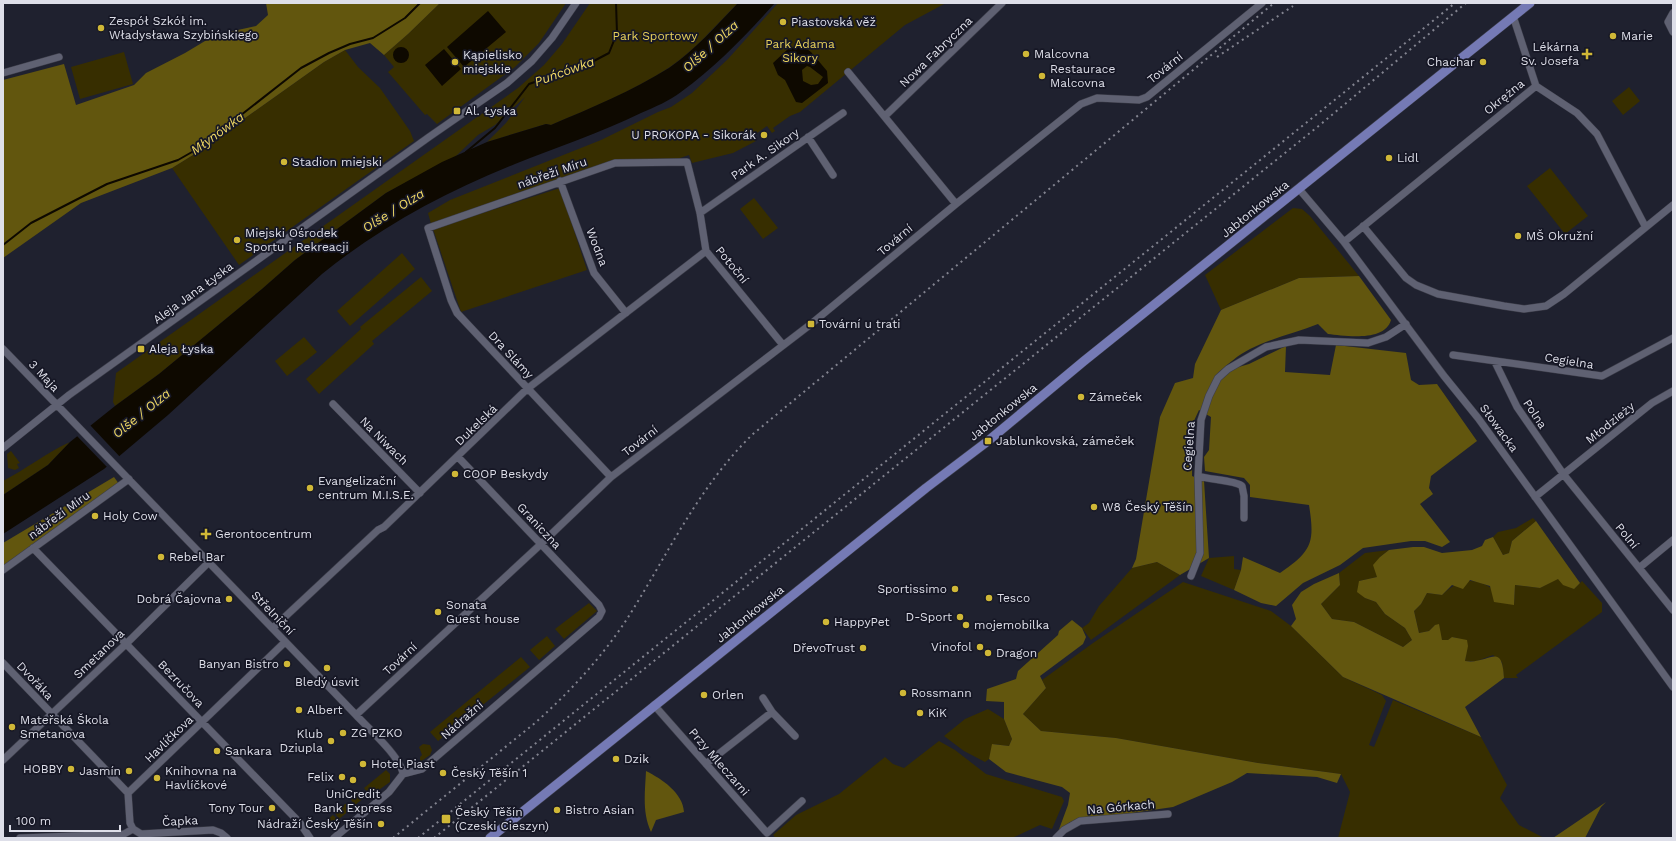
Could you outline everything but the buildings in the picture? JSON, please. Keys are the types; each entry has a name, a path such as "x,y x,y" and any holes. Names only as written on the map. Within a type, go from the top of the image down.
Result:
{"main road":[{"name":"Jabłonkowska","path":"490,838 654,705 920,493 988,441 1084,360 1530,3"}],"street":[{"name":"Aleja Jana Łyska","path":"3,448 56,405 429,137 507,83 532,61 552,38 576,3"},
{"name":"Nowa Fabryczna","path":"885,116 1002,3"},
{"name":"Tovární","path":"356,715 541,544 611,477 811,324 956,204 1081,104 1097,98 1139,100 1147,97 1262,3"},
{"path":"1673,13 1668,22 1673,32"},
{"path":"1513,16 1536,86"},
{"path":"3,73 59,57"},
{"path":"848,72 956,204"},
{"name":"Okrężna","path":"1344,242 1536,86 1578,113 1597,134 1645,226"},
{"name":"Park A. Sikory","path":"700,213 842,113"},
{"path":"808,137 833,175"},
{"name":"Potoční","path":"687,162 700,213 706,251 783,345"},
{"name":"nábřeží Míru","path":"428,228 614,163 687,162"},
{"name":"Wodna","path":"560,181 594,273 626,313"},
{"name":"Słowacka","path":"1299,189 1344,242 1444,376 1478,418 1673,687"},
{"path":"1363,226 1406,278 1416,285 1438,294 1524,309 1546,306 1564,294 1632,240 1645,226 1673,205"},
{"name":"Dra Slámy","path":"428,228 451,300 457,313 611,477"},
{"name":"Dukelská","path":"273,628 420,493 527,389 706,251"},
{"name":"Cegielna","path":"1191,576 1200,553 1198,476 1201,420 1208,396 1218,378 1228,369 1266,347 1299,340 1368,343 1386,337 1406,324"},
{"name":"Cegielna","path":"1453,355 1602,376 1673,338"},
{"name":"3 Maja","path":"3,349 121,471"},
{"name":"Polna","path":"1495,362 1517,407 1564,475"},
{"name":"Młodzieży","path":"1535,497 1652,403 1673,391"},
{"name":"Na Niwach","path":"333,404 420,493"},
{"name":"Graniczna","path":"458,457 541,544 602,611"},
{"name":"Střelniční","path":"121,471 393,754 401,766 403,774"},
{"name":"Polní","path":"1564,475 1673,610"},
{"path":"1198,476 1210,480 1237,483 1242,486 1244,496 1244,518"},
{"name":"nábřeží Míru","path":"3,570 129,479"},
{"path":"1639,568 1673,540"},
{"name":"Bezručova","path":"34,548 300,823 310,838"},
{"name":"Smetanova","path":"3,760 210,562"},
{"name":"Nádražní","path":"403,774 422,769 599,617 602,611"},
{"name":"Havlíčkova","path":"128,793 285,642"},
{"name":"Dvořáka","path":"3,663 128,793"},
{"path":"763,698 772,712 795,736"},
{"name":"Przy Mleczarni","path":"654,705 767,833 802,801"},
{"path":"706,764 772,712"},
{"path":"334,838 389,792 403,774"},
{"path":"20,838 90,837 124,834 133,829 130,823 128,793"},
{"name":"Na Górkach","path":"1056,838 1064,830 1080,822 1168,814"},
{"name":"Čapka","path":"133,829 141,834 213,830 221,833 227,838"}],"green space":[{"name":"Kąpielisko miejskie","path":"440,3 566,3 539,43 515,67 437,124 427,114 425,115 388,72 394,67 384,55"},
{"name":"Park Sportowy","path":"590,3 737,4 688,53 656,76 612,99 551,125 546,124 487,142 506,123 525,97 495,125 478,135 456,156 386,193 295,260 159,374 115,406 113,402 116,373 518,88 544,65 562,44"},
{"name":"Park Adama Sikory","path":"778,3 946,3 905,25 800,112 790,116 773,128 775,131 772,133 767,126 753,136 756,141 733,153 692,163 689,155 677,159 615,160 431,224 428,213 450,200 601,140 671,107 692,93 728,59"},
{"name":"Stadion miejski","path":"345,50 358,67 380,88 410,131 414,141 239,265 172,168 193,155 324,62"},
{"path":"124,52 133,84 80,99 71,67"},
{"path":"1629,87 1640,101 1623,115 1612,101"},
{"path":"1550,168 1588,216 1565,234 1527,186"},
{"path":"560,188 587,270 461,312 433,229"},
{"path":"754,198 778,228 763,239 740,209"},
{"path":"1293,208 1302,209 1310,216 1359,276 1299,278 1221,310 1205,275"},
{"path":"402,253 415,269 350,326 337,311"},
{"path":"421,277 432,291 372,341 374,344 319,394 306,379 361,329 360,327"},
{"path":"304,337 317,352 287,376 275,361"},
{"path":"70,442 48,465 3,495 3,481"},
{"path":"11,451 20,463 17,464 19,468 15,470 8,468 7,454"},
{"path":"1533,518 1536,521 1512,541 1509,553 1503,555 1493,537 1498,532 1516,528"},
{"path":"1389,550 1380,557 1377,577 1359,581 1365,598 1376,602 1385,614 1405,628 1412,640 1403,647 1354,622 1332,619 1321,604 1340,585 1339,573 1365,553"},
{"path":"1234,556 1234,569 1241,570 1234,590 1201,576 1209,558"},
{"path":"1157,562 1180,575 1091,640 1082,628 1089,623 1099,606 1132,568"},
{"path":"1558,578 1574,589 1582,581 1602,603 1602,612 1516,675 1518,678 1504,678 1502,662 1493,655 1477,661 1465,661 1466,655 1460,639 1453,637 1448,640 1442,640 1435,625 1429,631 1419,633 1414,611 1421,604 1427,593 1442,595 1452,587 1462,582 1479,582 1496,591 1514,605 1515,585 1540,588"},
{"path":"1183,582 1271,611 1291,626 1343,677 1382,695 1386,701 1369,745 1374,747 1393,700 1481,737 1507,785 1500,798 1519,825 1544,838 1338,838 1350,792 1341,774 1258,763 1116,738 1041,731 1023,714 1046,688 1042,680 1093,643"},
{"path":"589,603 597,611 564,639 555,629"},
{"path":"547,636 555,646 539,660 530,650"},
{"path":"521,657 530,667 438,741 430,732"},
{"path":"988,709 1004,719 1012,739 1009,746 993,744 989,759 985,762 964,751 944,736 965,719"},
{"path":"939,741 955,750 986,774 1062,797 1064,801 1052,829 1040,825 1012,838 776,838 773,835 796,815 839,794 885,757 893,764 904,768"},
{"path":"423,744 430,745 432,750 430,755 420,762 420,757 422,755 419,747"},
{"path":"386,770 390,774 390,782 376,792 374,790 369,795 364,788"},
{"path":"360,791 365,797 355,805 351,800"},
{"path":"347,804 350,810 339,819 335,813"},
{"path":"333,815 338,820 327,829 323,823"}],"shaded area":[{"path":"266,3 440,3 384,55 370,43 345,50 324,62 193,155 172,168 81,203 3,258 3,80 64,64 76,105 134,85 146,73 185,53 215,35 256,26 268,15"},
{"path":"1359,276 1391,320 1387,327 1381,332 1364,336 1328,334 1318,324 1250,349 1229,363 1218,373 1249,364 1286,346 1285,372 1330,375 1336,345 1406,353 1411,380 1419,385 1437,384 1477,441 1431,476 1429,488 1433,494 1420,504 1450,542 1442,547 1425,541 1411,541 1363,548 1340,565 1303,583 1276,606 1261,603 1234,590 1241,570 1243,557 1280,573 1305,552 1309,545 1312,529 1309,505 1250,497 1250,485 1244,478 1205,471 1204,457 1209,450 1211,417 1199,410 1193,423 1192,476 1204,481 1209,558 1180,575 1157,562 1132,568 1136,559 1160,417 1175,383 1193,378 1195,364 1221,310 1299,278"},
{"path":"114,477 119,484 3,567 3,543"},
{"path":"1536,521 1580,583 1574,589 1563,585 1558,579 1540,588 1515,585 1514,605 1494,602 1490,586 1470,580 1463,589 1452,585 1442,595 1427,593 1421,604 1414,611 1419,633 1429,631 1435,625 1439,624 1442,640 1448,640 1452,637 1467,640 1468,646 1465,661 1481,660 1493,657 1497,657 1500,660 1503,667 1504,678 1465,707 1481,737 1343,677 1291,626 1296,619 1292,605 1301,592 1314,584 1339,573 1340,585 1321,604 1332,619 1354,622 1403,647 1412,640 1405,628 1385,614 1376,602 1365,598 1357,592 1359,581 1377,577 1373,565 1380,557 1389,550 1413,547 1424,547 1442,553 1472,550 1482,546 1485,540 1493,537 1503,555 1509,553 1512,541"},
{"path":"1072,620 1082,628 1086,637 1083,644 1040,676 1046,688 1023,714 1041,731 1116,738 1258,763 1341,774 1337,783 1317,777 1247,773 1232,782 1173,807 1070,822 1058,832 1068,805 1070,793 1062,787 1006,772 989,759 992,744 1009,746 1012,739 1004,719 1004,702 986,701 987,689 1016,679 1018,671 1058,635 1059,631"},
{"path":"646,771 671,787 680,799 684,812 656,820 651,832 645,810"},
{"path":"1606,802 1601,807 1585,838 1553,838"}],"water":[{"name":"Olše / Olza","path":"738,3 775,3 742,39 706,72 681,92 662,104 610,127 463,186 390,226 344,257 322,274 168,415 104,469 3,534 3,495 48,465 70,442 115,406 159,374 295,260 386,193 442,162 487,142 546,124 551,125 611,99 641,84 679,61"},
{"path":"488,11 506,32 464,67 447,47"},
{"path":"798,46 804,47 811,52 827,71 828,83 802,103 796,102 785,80 778,75 773,63 788,49","holes":["807,66 823,77 818,84 811,85 803,81 802,70"]},
{"path":"401,47 407,49 409,55 407,61 401,63 395,61 393,55 395,49"},
{"path":"444,49 461,69 442,86 425,65"}],"pier":[{"path":"89,424 121,458 108,468 76,435"}],"waterway":[{"name":"Młynówka","path":"3,245 31,223 107,184 178,160 199,148 301,68 350,44 373,38 405,18 420,3"},
{"name":"Puńcówka","path":"466,152 495,128 529,84 590,63 609,53 617,33 616,3"}],"railway":[{"path":"393,838 535,723 584,674 607,647 627,619 684,523 716,476 753,434 1274,3"},
{"path":"418,838 1455,3"},
{"path":"434,838 1321,124 1466,3"},
{"path":"1217,57 1293,6"}],"place":[{"name":"Piastovská věž","path":"783,22"},
{"name":"Zespół Szkół im. Władysława Szybińskiego","path":"101,28"},
{"name":"Marie","path":"1613,36"},
{"name":"Malcovna","path":"1026,54"},
{"name":"Lékárna Sv. Josefa","path":"1587,54"},
{"name":"Kąpielisko miejskie","path":"455,62"},
{"name":"Chachar","path":"1483,62"},
{"name":"Restaurace Malcovna","path":"1042,76"},
{"name":"Al. Łyska","path":"457,111"},
{"name":"U PROKOPA - Sikorák","path":"764,135"},
{"name":"Lidl","path":"1389,158"},
{"name":"Stadion miejski","path":"284,162"},
{"name":"MŠ Okružní","path":"1518,236"},
{"name":"Miejski Ośrodek Sportu i Rekreacji","path":"237,240"},
{"name":"Tovární u trati","path":"811,324"},
{"name":"Aleja Łyska","path":"141,349"},
{"name":"Zámeček","path":"1081,397"},
{"name":"Jablunkovská, zámeček","path":"988,441"},
{"name":"COOP Beskydy","path":"455,474"},
{"name":"Evangelizační centrum M.I.S.E.","path":"310,488"},
{"name":"W8 Český Těšín","path":"1094,507"},
{"name":"Holy Cow","path":"95,516"},
{"name":"Gerontocentrum","path":"206,534"},
{"name":"Rebel Bar","path":"161,557"},
{"name":"Sportissimo","path":"955,589"},
{"name":"Tesco","path":"989,598"},
{"name":"Dobrá Čajovna","path":"229,599"},
{"name":"Sonata Guest house","path":"438,612"},
{"name":"D-Sport","path":"960,617"},
{"name":"HappyPet","path":"826,622"},
{"name":"mojemobilka","path":"966,625"},
{"name":"Vinofol","path":"980,647"},
{"name":"DřevoTrust","path":"863,648"},
{"name":"Dragon","path":"988,653"},
{"name":"Banyan Bistro","path":"287,664"},
{"name":"Bledý úsvit","path":"327,668"},
{"name":"Rossmann","path":"903,693"},
{"name":"Orlen","path":"704,695"},
{"name":"Albert","path":"299,710"},
{"name":"KiK","path":"920,713"},
{"name":"Mateřská Škola Smetanova","path":"12,727"},
{"name":"ZG PZKO","path":"343,733"},
{"name":"Klub Dziupla","path":"331,741"},
{"name":"Sankara","path":"217,751"},
{"name":"Dzik","path":"616,759"},
{"name":"Hotel Piast","path":"363,764"},
{"name":"HOBBY","path":"71,769"},
{"name":"Jasmín","path":"129,771"},
{"name":"Český Těšín 1","path":"443,773"},
{"name":"Felix","path":"342,777"},
{"name":"Knihovna na Havlíčkové","path":"157,778"},
{"name":"UniCredit Bank Express","path":"353,780"},
{"name":"Tony Tour","path":"272,808"},
{"name":"Bistro Asian","path":"557,810"},
{"name":"Český Těšín (Czeski Cieszyn)","path":"446,819"},
{"name":"Nádraží Český Těšín","path":"381,824"}]}
